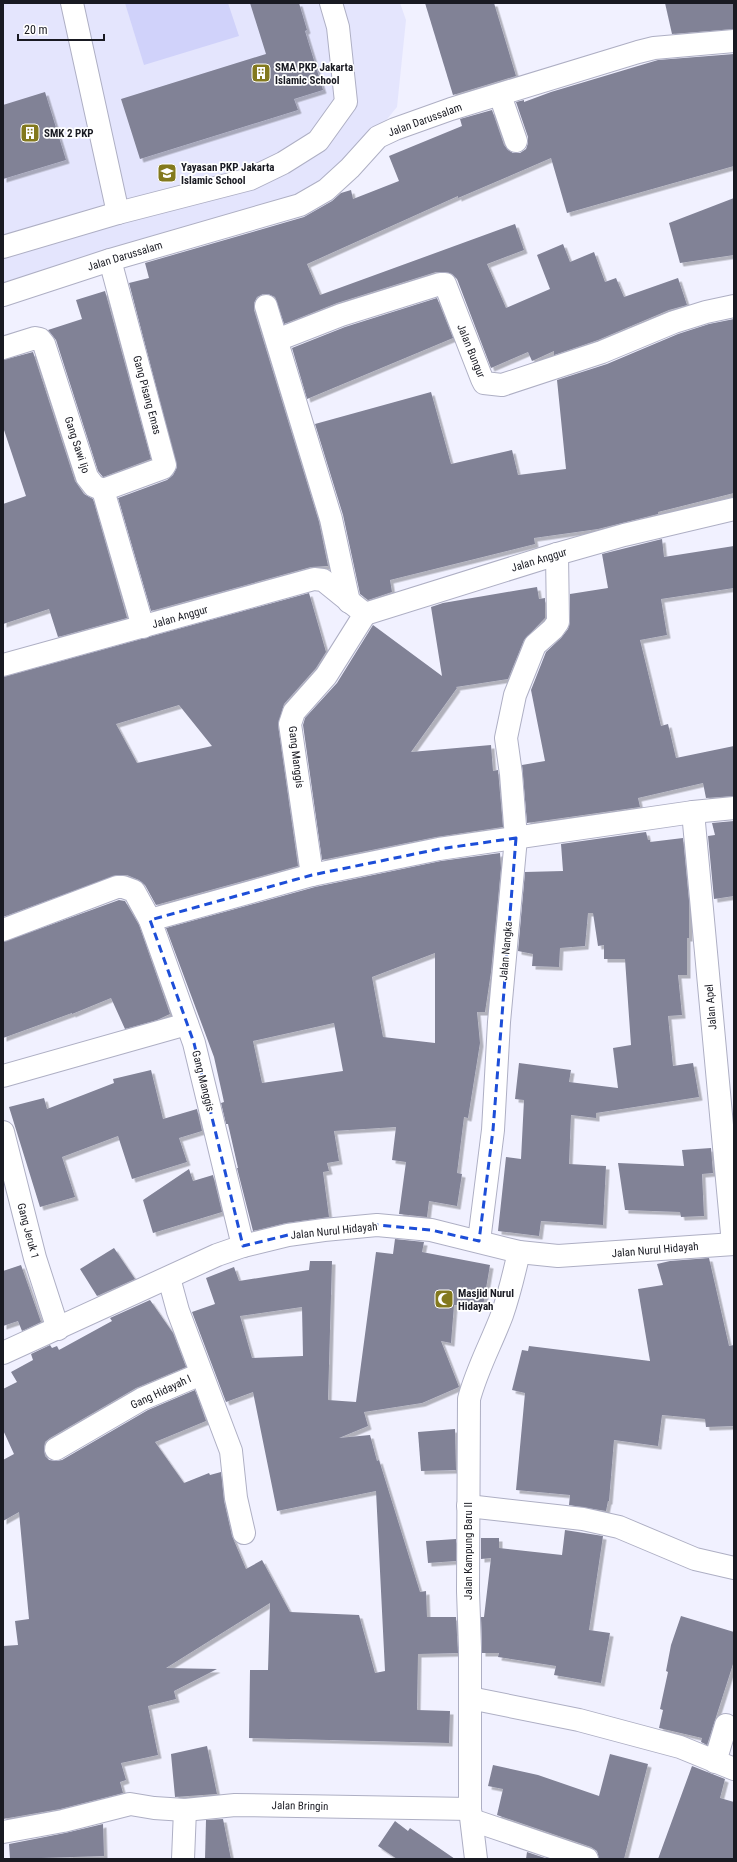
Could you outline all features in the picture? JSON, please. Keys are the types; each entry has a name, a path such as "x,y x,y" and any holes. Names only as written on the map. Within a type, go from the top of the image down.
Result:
{"street":[{"path":"72,3 118,213"},
{"path":"3,247 118,213 250,179 283,163 318,141 346,102 338,28 331,3"},
{"name":"Jalan Darussalam","path":"3,296 110,260 300,205 326,190 350,168 378,137 416,121 654,48 734,41"},
{"path":"500,95 516,141"},
{"name":"Gang Pisang Emas","path":"104,490 166,466 110,260"},
{"name":"Jalan Bungur","path":"277,340 341,315 440,284 445,284 484,383 502,385 602,352 674,322 706,312 734,306"},
{"path":"266,306 357,608"},
{"name":"Gang Sawi Ijo","path":"3,348 35,338 40,339 44,344 87,477 94,486 104,490"},
{"path":"104,490 143,628"},
{"name":"Jalan Anggur","path":"3,665 143,628 314,579 323,580 357,608 624,535 734,509"},
{"name":"Jalan Nangka","path":"479,1241 493,1130 499,1022 516,838 511,774 506,738 515,695 535,645 553,629 558,622 557,554"},
{"name":"Gang Manggis","path":"312,875 290,724 294,712 326,676 357,608"},
{"path":"150,920 312,875 439,849 693,812 734,808"},
{"name":"Jalan Apel","path":"693,812 734,1244"},
{"name":"Gang Manggis","path":"3,930 117,887 123,886 134,891 150,920 194,1043 243,1246"},
{"path":"3,1076 187,1024"},
{"name":"Gang Jeruk 1","path":"3,1132 35,1258 58,1329"},
{"name":"Jalan Nurul Hidayah","path":"3,1353 210,1258 243,1246 288,1235 377,1225 431,1230 519,1252 558,1256 734,1244"},
{"name":"Jalan Kampung Baru II","path":"476,1859 471,1814 468,1506 469,1399 475,1376 502,1316 511,1288 519,1252"},
{"name":"Gang Hidayah I","path":"56,1449 142,1399 201,1374 178,1311 169,1278"},
{"path":"201,1374 218,1413 231,1451 236,1498 244,1533"},
{"path":"468,1506 583,1519 619,1527 695,1559 734,1568"},
{"path":"470,1698 579,1720 680,1747 725,1765 726,1726"},
{"name":"Jalan Bringin","path":"3,1832 63,1821 117,1806 130,1804 154,1808 185,1810 235,1805 471,1814 588,1859"},
{"path":"183,1859 185,1810"}],"highlighted area":[{"path":"516,838 493,1130 479,1241 431,1230 377,1225 288,1235 243,1246 194,1043 150,920 312,875 439,849"}],"shaded area":[{"name":"Yayasan PKP Jakarta Islamic School","path":"3,3 400,3 406,20 397,107 369,141 292,206 130,243 84,257 3,288"},
{"path":"125,3 228,3 239,36 144,65"}],"building":[{"name":"SMA PKP Jakarta Islamic School","path":"250,3 299,3 307,30 305,31 323,90 294,99 298,110 140,159 121,99 266,54"},
{"path":"425,3 494,3 516,76 453,95"},
{"path":"665,3 734,3 734,29 672,34"},
{"path":"734,54 734,166 567,213 551,158 458,198 458,196 307,264 320,295 515,224 524,250 487,264 506,308 550,289 537,255 563,244 570,262 594,252 605,282 616,278 624,297 678,278 687,305 669,310 598,340 554,355 554,351 532,361 528,352 491,368 457,279 452,274 436,272 337,303 284,324 275,297 268,294 263,294 257,297 254,303 254,310 319,522 328,566 311,567 151,611 118,498 167,480 173,475 177,467 129,283 149,278 145,263 304,217 332,201 341,193 351,190 353,199 399,181 389,156 462,126 460,119 492,110 504,145 513,153 520,153 526,149 528,137 516,102 524,100 524,102 551,92 658,60"},
{"name":"SMK 2 PKP","path":"45,92 66,160 3,179 3,105"},
{"path":"734,198 734,255 680,263 669,223"},
{"path":"105,291 151,459 103,477 98,471 56,340 48,330 82,319 76,300"},
{"path":"437,298 453,338 307,399 292,348 345,327"},
{"path":"734,319 734,493 598,529 534,538 535,544 390,580 392,592 368,600 360,594 343,515 315,424 431,392 451,464 512,450 518,475 566,469 557,380 607,364 678,334 709,324"},
{"path":"33,352 75,481 84,494 93,499 127,618 58,637 49,609 3,624 3,504 26,496 3,427 3,360"},
{"path":"662,539 664,557 734,546 734,588 661,599 667,635 640,640 661,726 668,724 676,758 734,746 734,796 706,798 703,783 638,798 640,807 527,823 522,765 545,761 531,690 546,652 568,629 570,622 570,594 608,588 602,554"},
{"path":"537,587 539,599 545,598 545,618 524,640 508,679 456,687 457,688 411,752 491,745 493,771 498,770 503,827 436,837 322,860 303,725 305,718 337,683 373,625 442,676 431,607 443,603"},
{"path":"309,593 326,652 316,668 284,704 278,725 298,866 156,905 145,885 139,880 127,875 117,875 3,917 3,677","holes":["179,705 212,746 137,763 116,724"]},
{"path":"734,821 734,896 714,899 708,836 715,835 712,823"},
{"path":"646,832 650,842 683,838 689,901 687,975 678,975 682,1015 668,1016 673,1066 693,1063 699,1097 596,1113 596,1118 571,1115 569,1164 606,1166 603,1225 541,1221 539,1236 498,1231 506,1157 521,1159 524,1100 515,1099 519,1063 571,1070 569,1082 618,1088 613,1048 631,1045 625,959 604,959 604,945 598,946 593,913 588,913 585,946 560,948 559,967 532,966 533,954 518,951 525,872 563,871 561,844"},
{"path":"500,853 501,868 491,972 485,1012 477,1012 480,1043 468,1118 464,1117 457,1173 462,1174 457,1206 429,1201 427,1217 399,1214 406,1162 392,1160 396,1127 334,1131 339,1161 327,1163 329,1171 323,1172 329,1217 286,1223 253,1231 237,1168 228,1124 226,1124 221,1103 224,1102 214,1057 166,928 315,887 441,861","holes":["435,953 435,1043 383,1037 372,977","334,1023 343,1071 262,1083 253,1041"]},
{"path":"119,900 125,901 139,925 170,1014 157,1020 125,1029 111,998 72,1014 3,1038 3,942"},
{"path":"151,1070 163,1119 197,1109 202,1131 179,1138 187,1162 132,1179 118,1136 62,1157 75,1197 40,1207 9,1107 44,1098 47,1109 114,1083 113,1079"},
{"path":"711,1148 713,1173 702,1174 704,1216 681,1217 680,1212 625,1210 618,1163 684,1166 682,1150"},
{"path":"189,1169 193,1181 213,1175 222,1212 153,1233 143,1200"},
{"path":"395,1239 424,1242 422,1252 490,1265 483,1306 454,1305 451,1343 441,1341 459,1387 422,1403 364,1412 368,1426 339,1438 370,1435 377,1461 379,1460 420,1592 426,1591 427,1617 456,1617 458,1653 418,1654 417,1710 450,1711 449,1743 249,1738 250,1670 268,1670 270,1603 166,1668 217,1669 174,1691 176,1699 148,1706 158,1755 121,1763 126,1780 120,1782 123,1793 60,1809 3,1819 3,1646 18,1645 15,1621 29,1619 19,1512 3,1521 3,1460 14,1454 3,1430 3,1389 17,1382 11,1372 33,1360 31,1354 50,1345 52,1348 57,1346 59,1350 112,1321 110,1318 150,1300 173,1333 186,1367 136,1388 50,1438 45,1442 45,1456 49,1460 62,1460 148,1410 195,1390 206,1421 155,1442 184,1483 209,1473 210,1475 221,1472 224,1501 232,1536 246,1569 262,1560 290,1612 359,1615 375,1673 385,1671 376,1491 277,1511 253,1392 226,1402 192,1312 215,1304 206,1278 234,1267 239,1281 309,1270 310,1261 332,1261 328,1400 356,1402 376,1252 393,1254","holes":["302,1307 303,1356 252,1358 240,1316"]},
{"path":"114,1248 135,1279 97,1296 80,1269"},
{"path":"709,1258 729,1346 734,1345 734,1426 706,1427 705,1419 662,1415 658,1446 614,1440 609,1501 606,1511 569,1505 570,1495 516,1490 525,1393 512,1390 522,1350 528,1351 529,1346 650,1361 638,1289 663,1285 657,1264 670,1261"},
{"path":"21,1265 41,1322 22,1331 18,1321 3,1326 3,1271"},
{"path":"455,1429 456,1470 421,1471 418,1432"},
{"path":"565,1530 603,1536 589,1630 610,1633 601,1683 554,1675 556,1666 498,1657 499,1653 482,1653 481,1617 484,1617 491,1558 481,1559 481,1538 499,1538 499,1548 562,1555"},
{"path":"456,1539 456,1561 428,1563 426,1541"},
{"path":"681,1616 734,1632 734,1661 707,1745 701,1742 702,1738 659,1728 663,1710 660,1709 668,1672 666,1671 671,1645"},
{"path":"207,1746 217,1794 175,1797 171,1754"},
{"path":"610,1754 648,1764 624,1859 599,1859 597,1851 591,1847 497,1815 503,1789 488,1786 493,1765 538,1775 599,1796"},
{"path":"692,1766 725,1779 720,1798 734,1802 734,1859 658,1859"},
{"path":"223,1819 231,1859 205,1859 206,1820"},
{"path":"395,1821 408,1831 410,1828 455,1859 397,1859 378,1846"},
{"path":"103,1824 104,1856 10,1859 9,1844"},
{"path":"527,1852 548,1859 526,1859"}],"place":[{"name":"SMA PKP Jakarta Islamic School","path":"261,73"},
{"name":"SMK 2 PKP","path":"30,133"},
{"name":"Yayasan PKP Jakarta Islamic School","path":"167,173"},
{"name":"Masjid Nurul Hidayah","path":"444,1299"}]}
